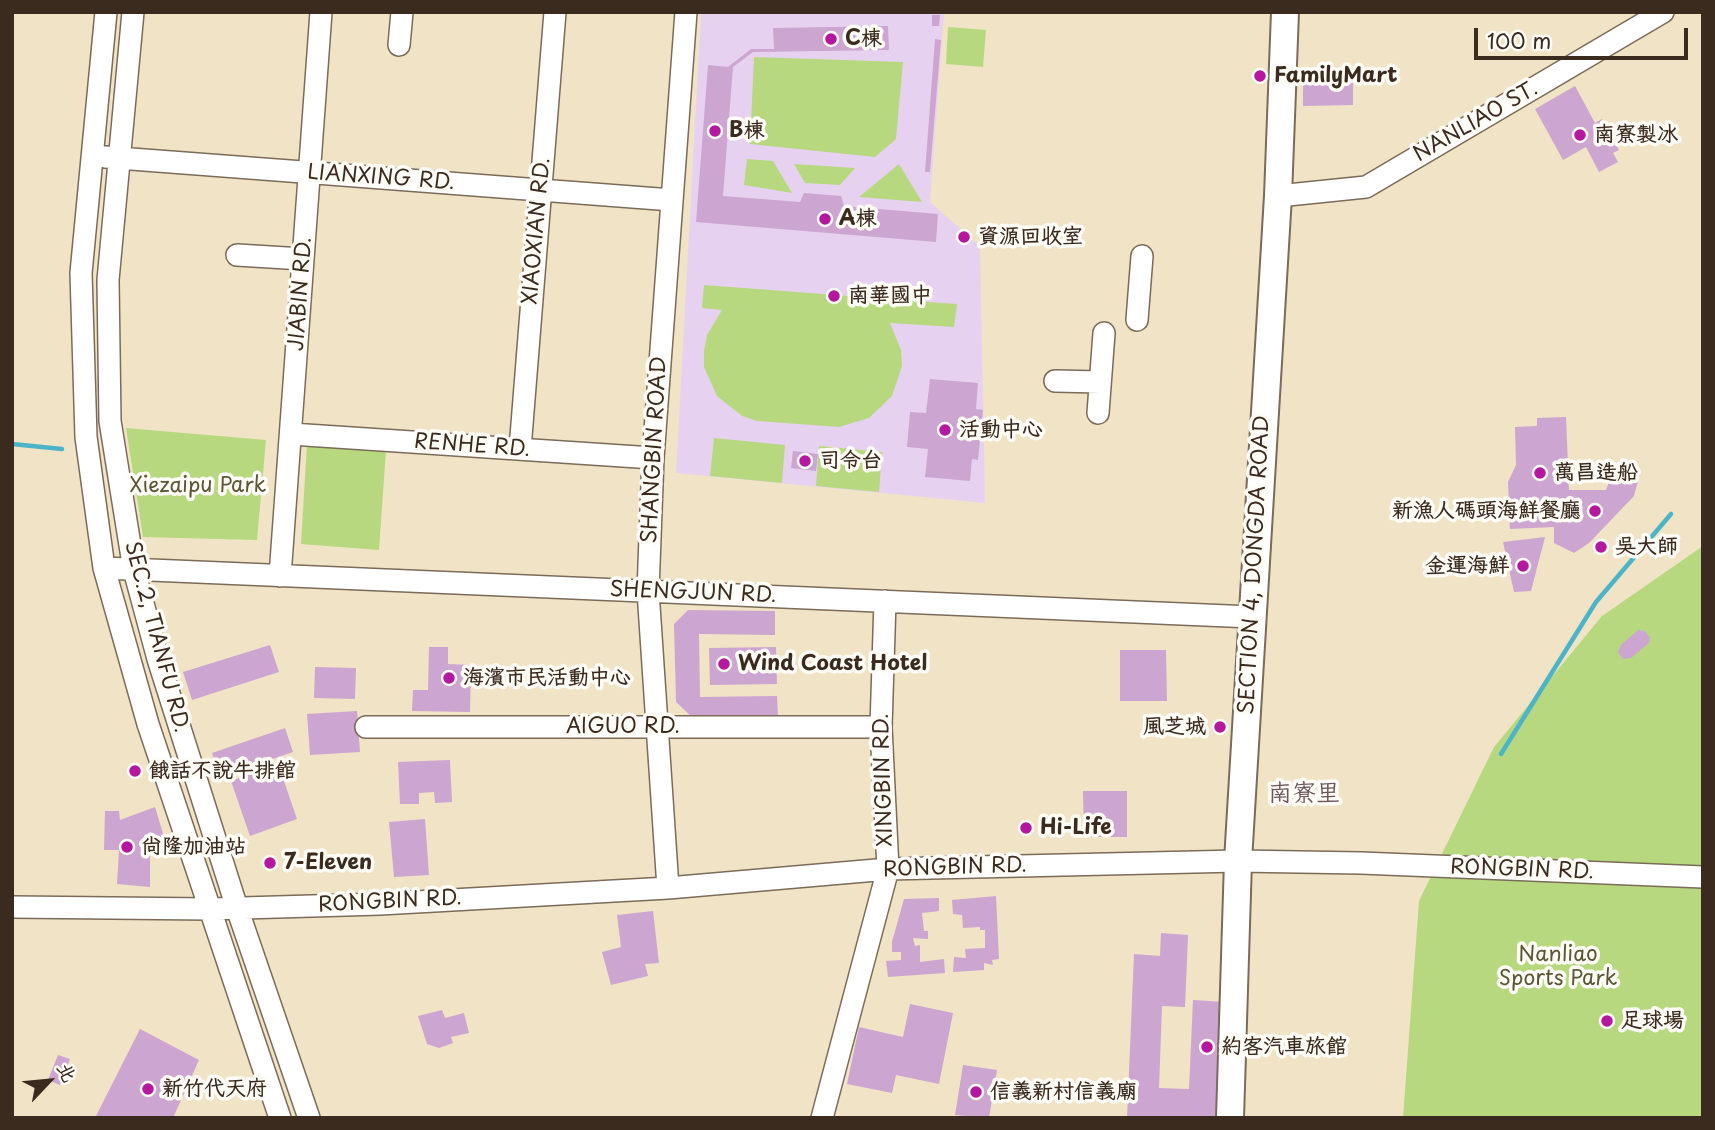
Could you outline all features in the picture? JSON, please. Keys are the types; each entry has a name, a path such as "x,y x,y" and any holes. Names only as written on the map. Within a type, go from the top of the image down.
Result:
{"main road":[{"name":"SECTION 4, DONGDA ROAD","path":"1230,1118 1238,861 1278,196 1284,12"}],"street":[{"name":"SEC.2, TIANFU RD.","path":"106,12 90,156 81,273 86,438 104,568 148,724 280,1118"},
{"name":"SEC.2, TIANFU RD.","path":"133,12 108,281 110,421 134,570 158,659 237,908 309,1118"},
{"name":"JIABIN RD.","path":"280,576 321,12"},
{"path":"399,46 402,12"},
{"name":"XIAOXIAN RD.","path":"520,449 555,12"},
{"name":"SHANGBIN ROAD","path":"668,888 648,592 653,458 686,12"},
{"name":"NANLIAO ST.","path":"1278,196 1366,187 1663,12"},
{"name":"LIANXING RD.","path":"90,156 672,200"},
{"path":"237,255 303,259"},
{"path":"1137,320 1142,256"},
{"path":"1098,413 1104,333"},
{"path":"1055,381 1100,382"},
{"name":"RENHE RD.","path":"290,434 653,458"},
{"name":"SHENGJUN RD.","path":"104,568 1252,617"},
{"name":"XINGBIN RD.","path":"822,1118 888,869 881,727 885,601"},
{"name":"AIGUO RD.","path":"366,727 881,727"},
{"name":"RONGBIN RD.","path":"12,907 237,908 668,888 888,869 1238,861 1361,863 1703,877"}],"shaded area":[{"name":"南華國中","path":"944,12 930,202 980,246 985,503 676,473 701,14"}],"green space":[{"path":"948,27 986,30 983,67 946,64"},
{"path":"754,57 903,62 896,139 875,157 750,144"},
{"path":"747,159 773,161 792,193 744,185"},
{"path":"794,164 855,168 840,185 805,183"},
{"path":"899,164 922,202 859,197"},
{"path":"704,285 957,304 954,327 890,323 901,350 902,366 892,396 869,418 839,427 757,421 742,416 717,396 704,367 707,335 722,310 702,308"},
{"name":"Xiezaipu Park","path":"126,428 266,440 257,540 143,537"},
{"path":"714,438 785,445 782,483 710,476"},
{"name":"Xiezaipu Park","path":"307,444 386,450 379,550 301,544"},
{"path":"819,446 882,452 879,492 816,486"},
{"name":"Nanliao Sports Park","path":"1703,546 1703,1118 1403,1118 1419,901 1494,747 1602,616"}],"building":[{"path":"932,15 940,15 939,26 932,26"},
{"path":"888,26 889,50 753,52 733,67 723,196 800,202 804,193 841,196 844,206 938,214 936,242 696,222 708,65 728,67 751,49 774,49 773,28"},
{"path":"935,39 941,40 930,172 925,172"},
{"path":"1303,78 1353,78 1353,105 1303,106"},
{"name":"南寮製冰","path":"1575,86 1595,123 1602,119 1619,150 1613,153 1618,162 1599,172 1586,147 1563,160 1535,109"},
{"name":"資源回收室","path":"960,231 971,240 967,244 957,234"},
{"name":"活動中心","path":"930,379 978,383 976,409 983,410 978,460 972,459 970,481 925,477 928,449 907,447 910,412 926,413"},
{"name":"萬昌造船","path":"1566,417 1569,490 1606,490 1613,471 1638,481 1634,496 1589,543 1574,553 1554,543 1554,527 1510,529 1508,482 1516,465 1515,427 1537,426 1537,418"},
{"name":"司令台","path":"793,451 818,454 816,471 791,468"},
{"name":"金運海鮮","path":"1545,537 1531,591 1514,592 1503,542"},
{"path":"688,610 775,611 775,635 699,634 700,697 777,696 778,717 694,719 676,702 674,624"},
{"path":"1638,630 1645,631 1650,638 1649,643 1631,658 1623,659 1618,652 1621,645"},
{"path":"270,645 279,672 192,700 183,672"},
{"name":"海濱市民活動中心","path":"429,647 448,647 448,664 471,665 470,712 412,711 413,690 428,690"},
{"path":"776,647 777,684 710,685 709,648"},
{"path":"1120,650 1166,650 1167,701 1120,701"},
{"path":"315,667 356,668 355,699 314,698"},
{"path":"357,711 360,752 310,755 307,714"},
{"path":"285,728 293,752 220,777 212,753"},
{"path":"450,760 452,802 435,803 434,792 419,793 419,804 400,804 398,762"},
{"path":"278,764 297,819 250,836 231,781"},
{"path":"1083,791 1127,791 1127,837 1084,837"},
{"name":"尚隆加油站","path":"155,807 165,840 150,844 150,887 117,884 119,850 104,850 105,811 119,811 120,820"},
{"path":"425,819 429,875 394,877 389,822"},
{"path":"996,896 999,959 992,960 993,965 984,963 984,970 953,972 954,957 966,958 965,949 985,948 985,930 980,930 980,927 963,928 962,915 953,914 952,900"},
{"path":"939,898 939,911 922,913 928,939 913,938 915,946 920,945 920,962 944,959 945,973 888,977 886,961 901,960 901,952 892,952 892,942 904,899"},
{"path":"653,911 659,963 645,964 648,976 611,985 602,952 621,947 617,915"},
{"name":"約客汽車旅館","path":"1161,933 1188,935 1185,1007 1162,1006 1159,1088 1189,1089 1193,1000 1225,1002 1220,1118 1127,1118 1134,954 1160,956"},
{"path":"910,1004 953,1013 939,1084 896,1075 892,1093 847,1084 859,1027 903,1037"},
{"path":"442,1010 445,1018 464,1013 469,1033 451,1037 453,1043 439,1048 427,1044 418,1016"},
{"name":"新竹代天府","path":"140,1029 199,1060 173,1118 95,1118"},
{"path":"58,1055 70,1059 60,1085 48,1080"},
{"name":"信義新村信義廟","path":"963,1065 997,1070 989,1118 955,1115"}],"waterway":[{"path":"12,444 62,449"},
{"path":"1501,754 1596,602 1671,514"}],"place":[{"name":"C棟","path":"831,39"},
{"name":"FamilyMart","path":"1260,76"},
{"name":"B棟","path":"715,131"},
{"name":"南寮製冰","path":"1580,135"},
{"name":"A棟","path":"825,219"},
{"name":"資源回收室","path":"964,237"},
{"name":"南華國中","path":"834,296"},
{"name":"活動中心","path":"945,430"},
{"name":"司令台","path":"805,461"},
{"name":"萬昌造船","path":"1540,473"},
{"name":"新漁人碼頭海鮮餐廳","path":"1595,511"},
{"name":"吳大師","path":"1601,547"},
{"name":"金運海鮮","path":"1523,566"},
{"name":"Wind Coast Hotel","path":"724,664"},
{"name":"海濱市民活動中心","path":"449,678"},
{"name":"風芝城","path":"1220,727"},
{"name":"餓話不說牛排館","path":"135,771"},
{"name":"Hi-Life","path":"1026,828"},
{"name":"尚隆加油站","path":"127,847"},
{"name":"7-Eleven","path":"270,863"},
{"name":"足球場","path":"1607,1021"},
{"name":"約客汽車旅館","path":"1207,1047"},
{"name":"新竹代天府","path":"148,1089"},
{"name":"信義新村信義廟","path":"976,1092"}],"district":[{"name":"南寮里","path":"1304,794"}]}
